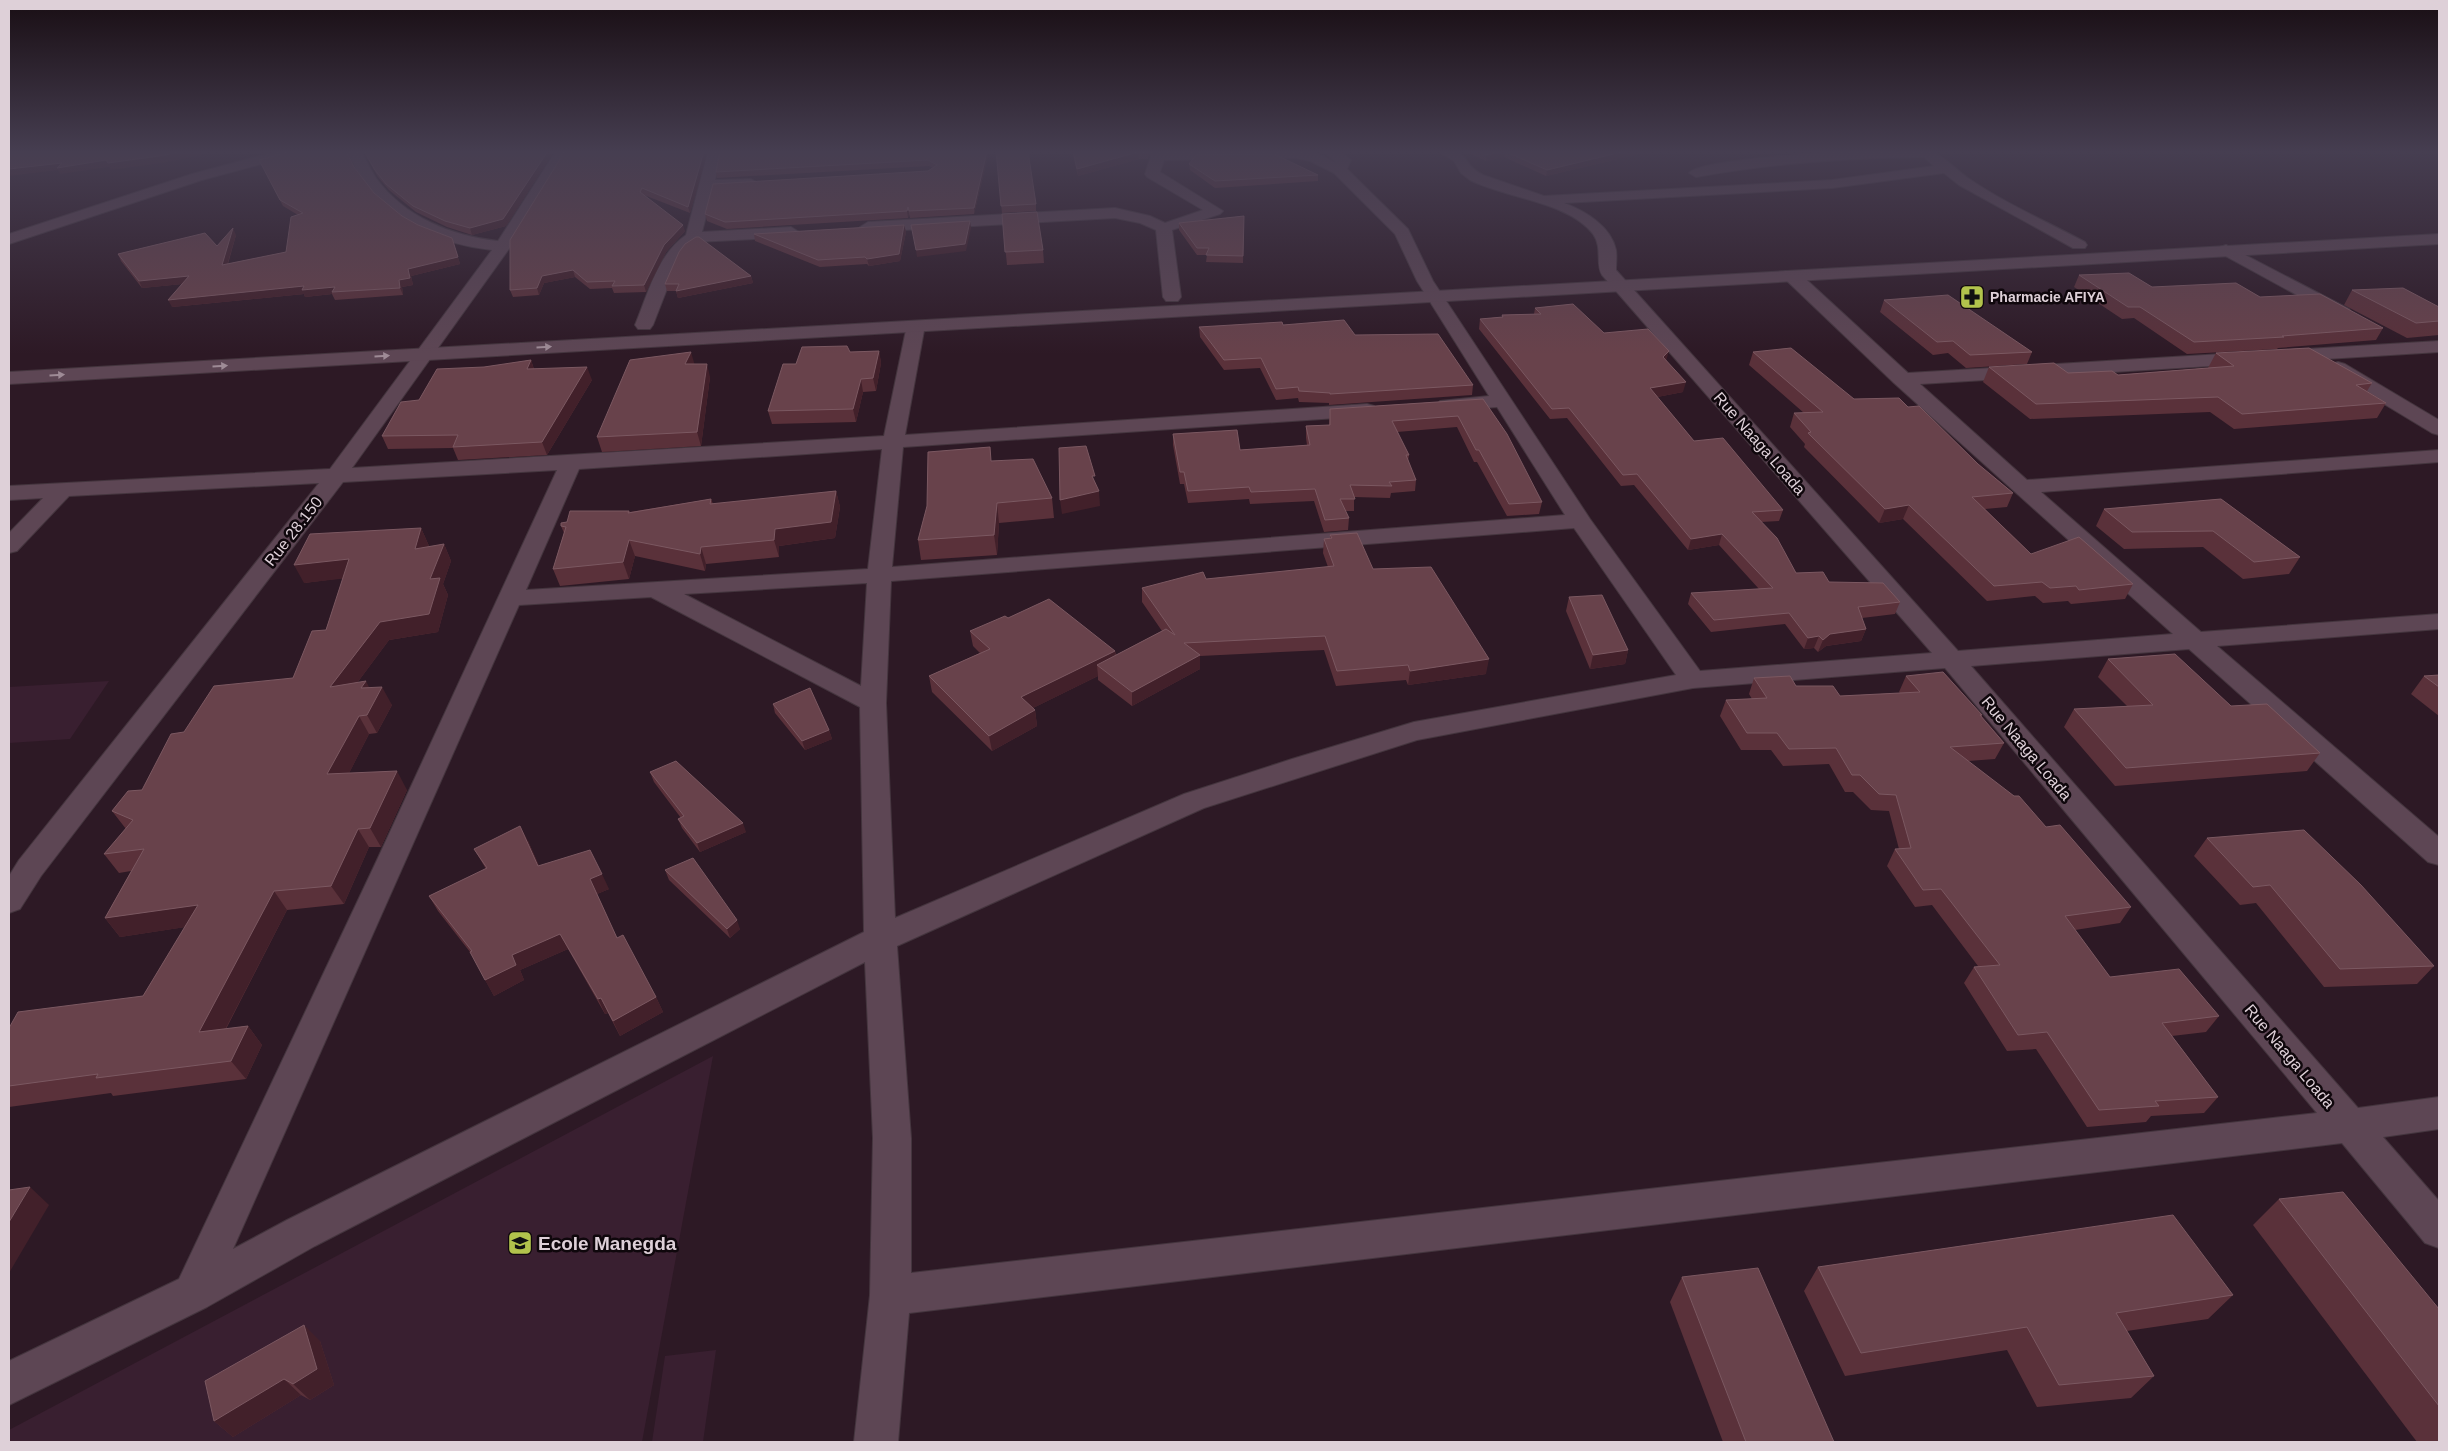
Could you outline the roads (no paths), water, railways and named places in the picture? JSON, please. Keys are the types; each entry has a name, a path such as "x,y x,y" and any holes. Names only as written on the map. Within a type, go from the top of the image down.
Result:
{"street":[{"path":"9,239 71,219"},
{"path":"413,219 454,239 475,244 503,246"},
{"name":"Rue 28.150","path":"9,901 20,869 335,477 426,342 503,246 520,219"},
{"path":"693,237 698,219"},
{"path":"850,228 1014,219"},
{"path":"1144,219 1164,228 1192,219"},
{"path":"1388,219 1402,232 1431,289 1580,521 1693,680"},
{"path":"1584,219 1600,235 1614,278"},
{"path":"2032,219 2079,244"},
{"path":"9,378 426,342 916,325 1614,278 2079,244 2439,226"},
{"path":"1164,228 1172,297"},
{"path":"644,325 670,258 680,246 693,237 811,230"},
{"path":"1614,278 1791,275 2439,239"},
{"path":"2226,250 2356,320"},
{"path":"1791,275 2021,487 2439,854"},
{"name":"Rue Naaga Loada","path":"1614,278 1952,660 2439,1230"},
{"path":"624,326 1172,297 1431,289"},
{"path":"876,1442 890,1295 892,1138 880,939 873,703 879,575 893,443 916,325"},
{"path":"2382,334 2408,348"},
{"path":"426,342 456,335"},
{"path":"1902,379 2439,346"},
{"path":"2313,354 2439,429"},
{"path":"1424,406 1502,401"},
{"path":"9,493 571,463 1384,409"},
{"path":"2021,487 2439,456"},
{"path":"193,1293 571,463"},
{"path":"9,546 62,491"},
{"path":"510,598 879,575 1580,521"},
{"path":"654,589 873,703"},
{"path":"9,1384 193,1293 301,1233 880,939 1194,801 1312,763 1414,731 1693,680 2196,642 2439,621"},
{"path":"890,1295 2349,1126 2439,1113"}],"place":[{"name":"Pharmacie AFIYA","path":"1972,297"},
{"name":"Ecole Manegda","path":"520,1243"}]}
